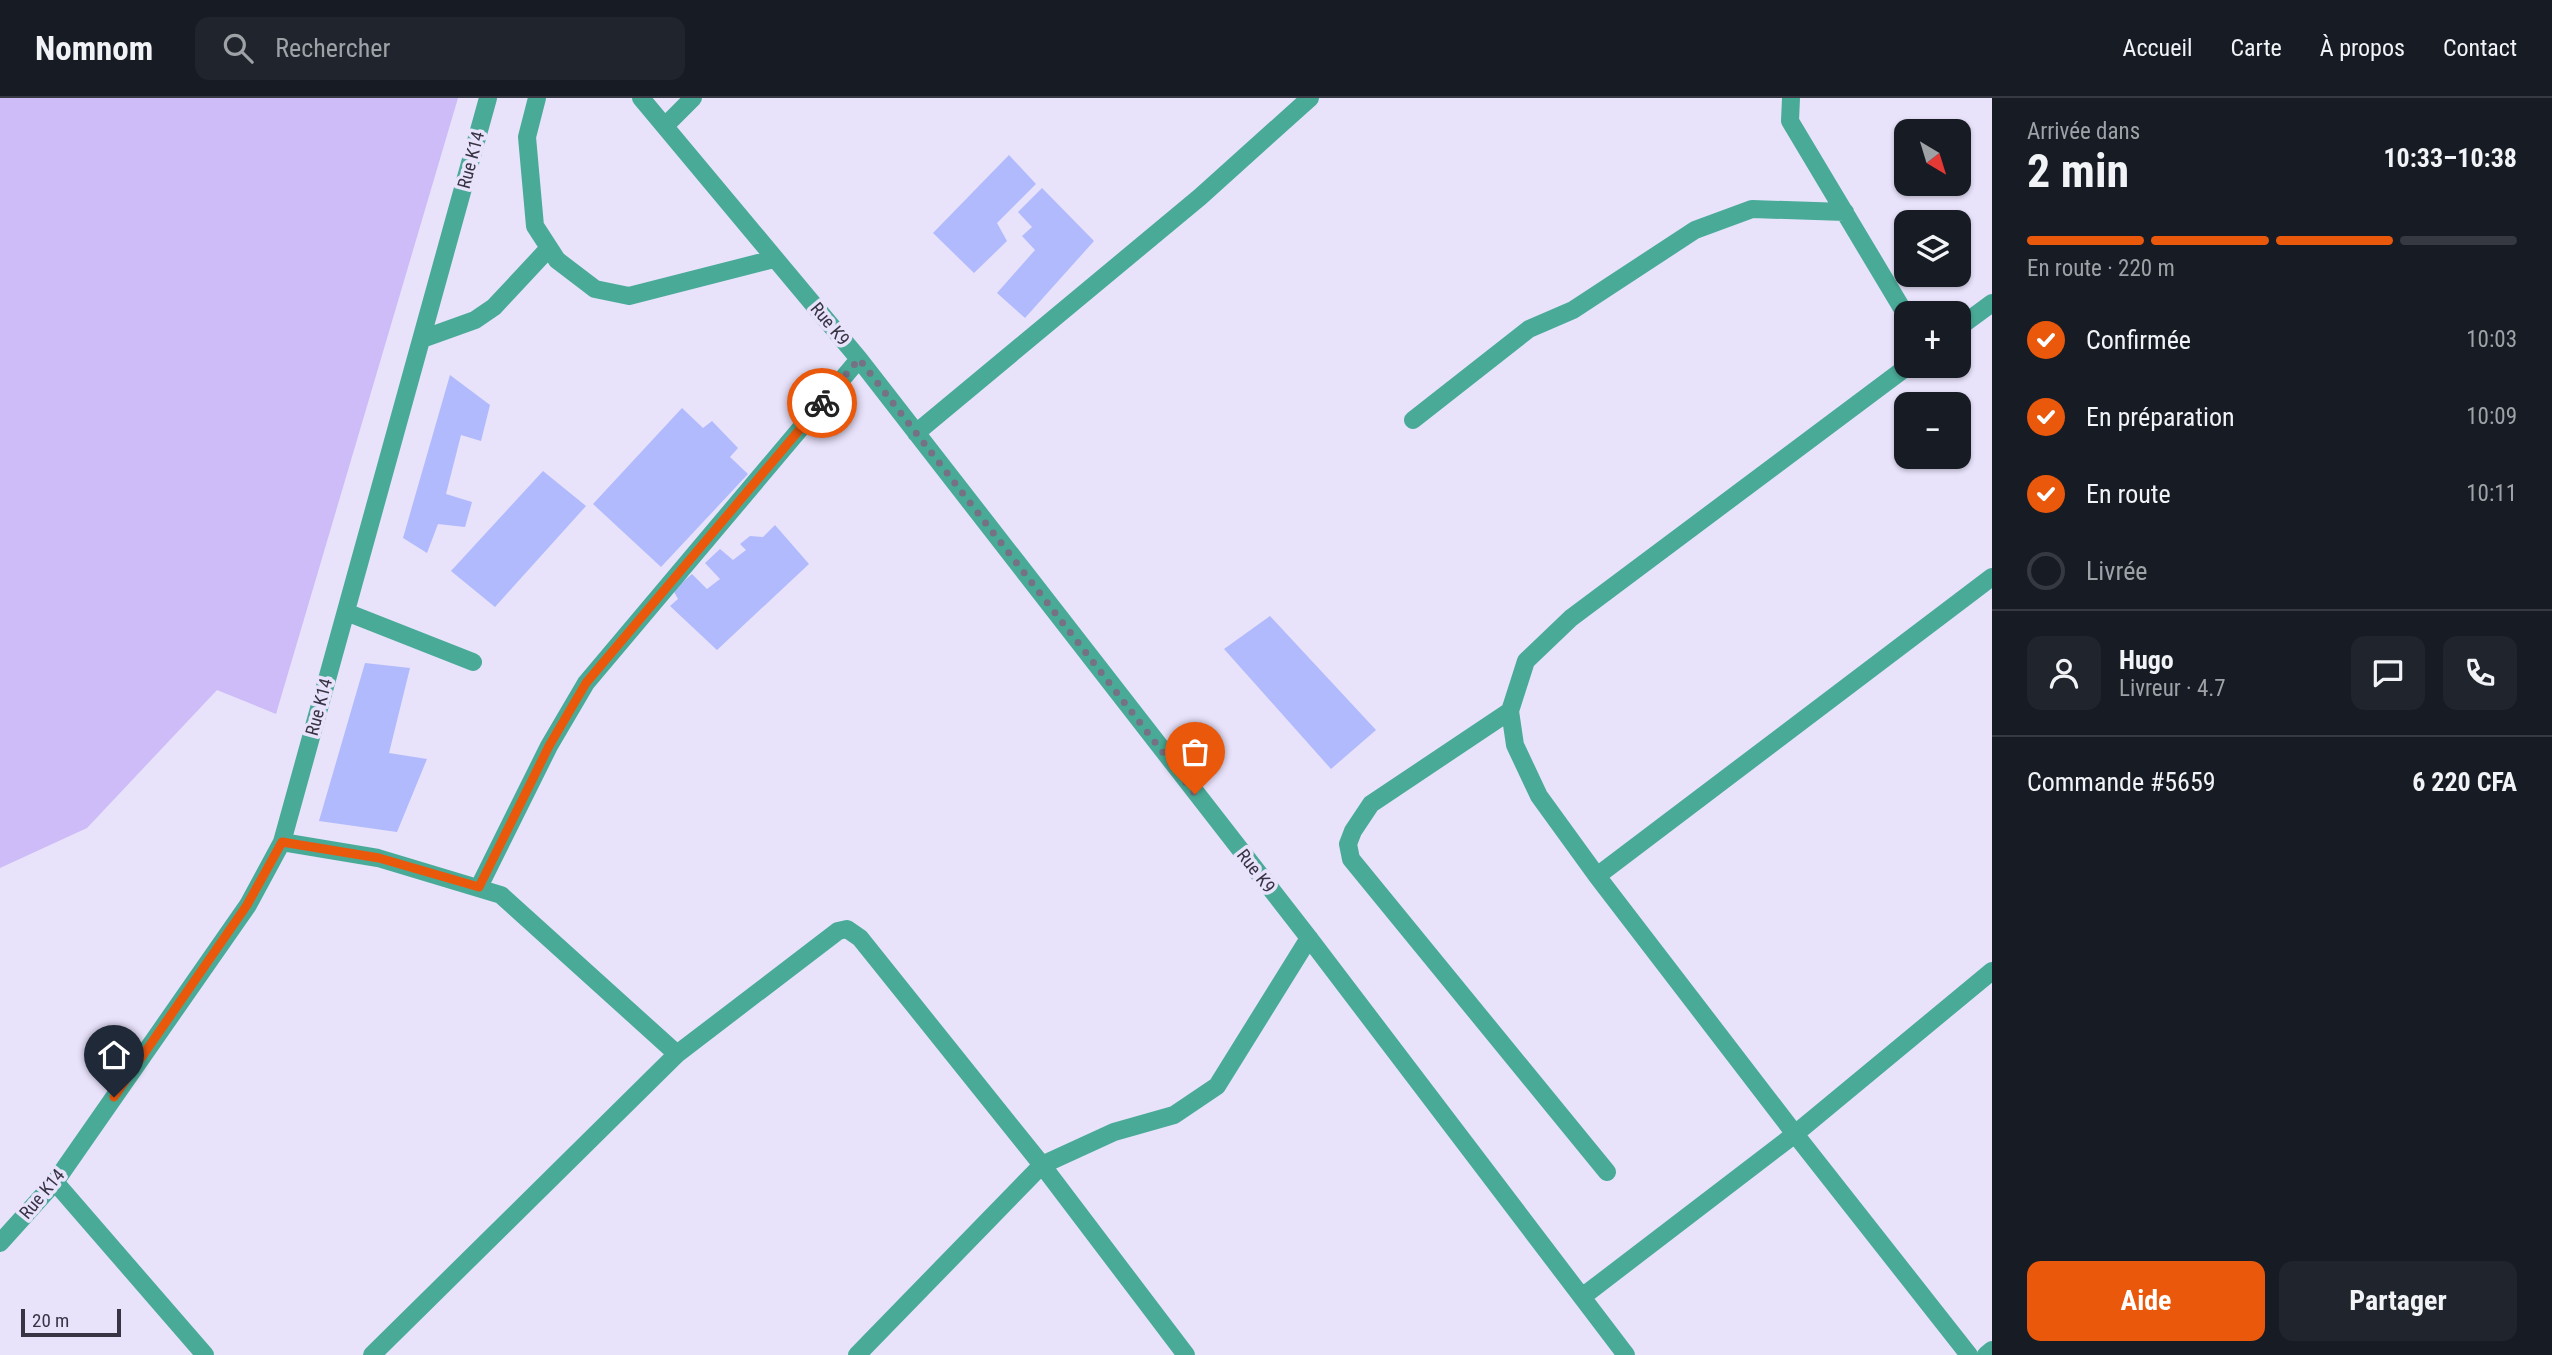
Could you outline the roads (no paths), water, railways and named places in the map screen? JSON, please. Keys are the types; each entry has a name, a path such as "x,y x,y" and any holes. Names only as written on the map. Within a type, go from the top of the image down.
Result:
{"street":[{"name":"Rue K14","path":"0,1243 55,1182 247,905 282,842 488,98"},
{"path":"537,98 527,137 535,226 557,260 595,289 629,296 774,258"},
{"name":"Rue K9","path":"641,98 859,359 1309,938 1626,1355"},
{"path":"666,125 693,98"},
{"path":"916,433 1200,197 1310,98"},
{"path":"1791,98 1790,121 1898,301"},
{"path":"1413,420 1529,330 1573,310 1695,230 1752,209 1845,212"},
{"path":"422,339 475,320 494,307 549,248"},
{"path":"1971,318 1992,303"},
{"path":"479,887 549,746 586,683 859,359"},
{"path":"1894,376 1570,618 1526,662 1510,712 1516,745 1539,796 1795,1134 1969,1355"},
{"path":"1597,876 1992,577"},
{"path":"346,612 473,662"},
{"path":"1510,712 1371,804 1353,831 1348,844 1351,859 1607,1172"},
{"path":"282,842 379,858 501,895 677,1054"},
{"path":"372,1355 677,1054 838,931 847,929 860,938 1042,1165 1186,1355"},
{"path":"857,1355 1042,1165 1114,1132 1174,1115 1217,1086 1309,938"},
{"path":"1582,1297 1795,1134 1992,971"},
{"path":"55,1182 205,1355"},
{"path":"1986,1355 1992,1350"}]}
